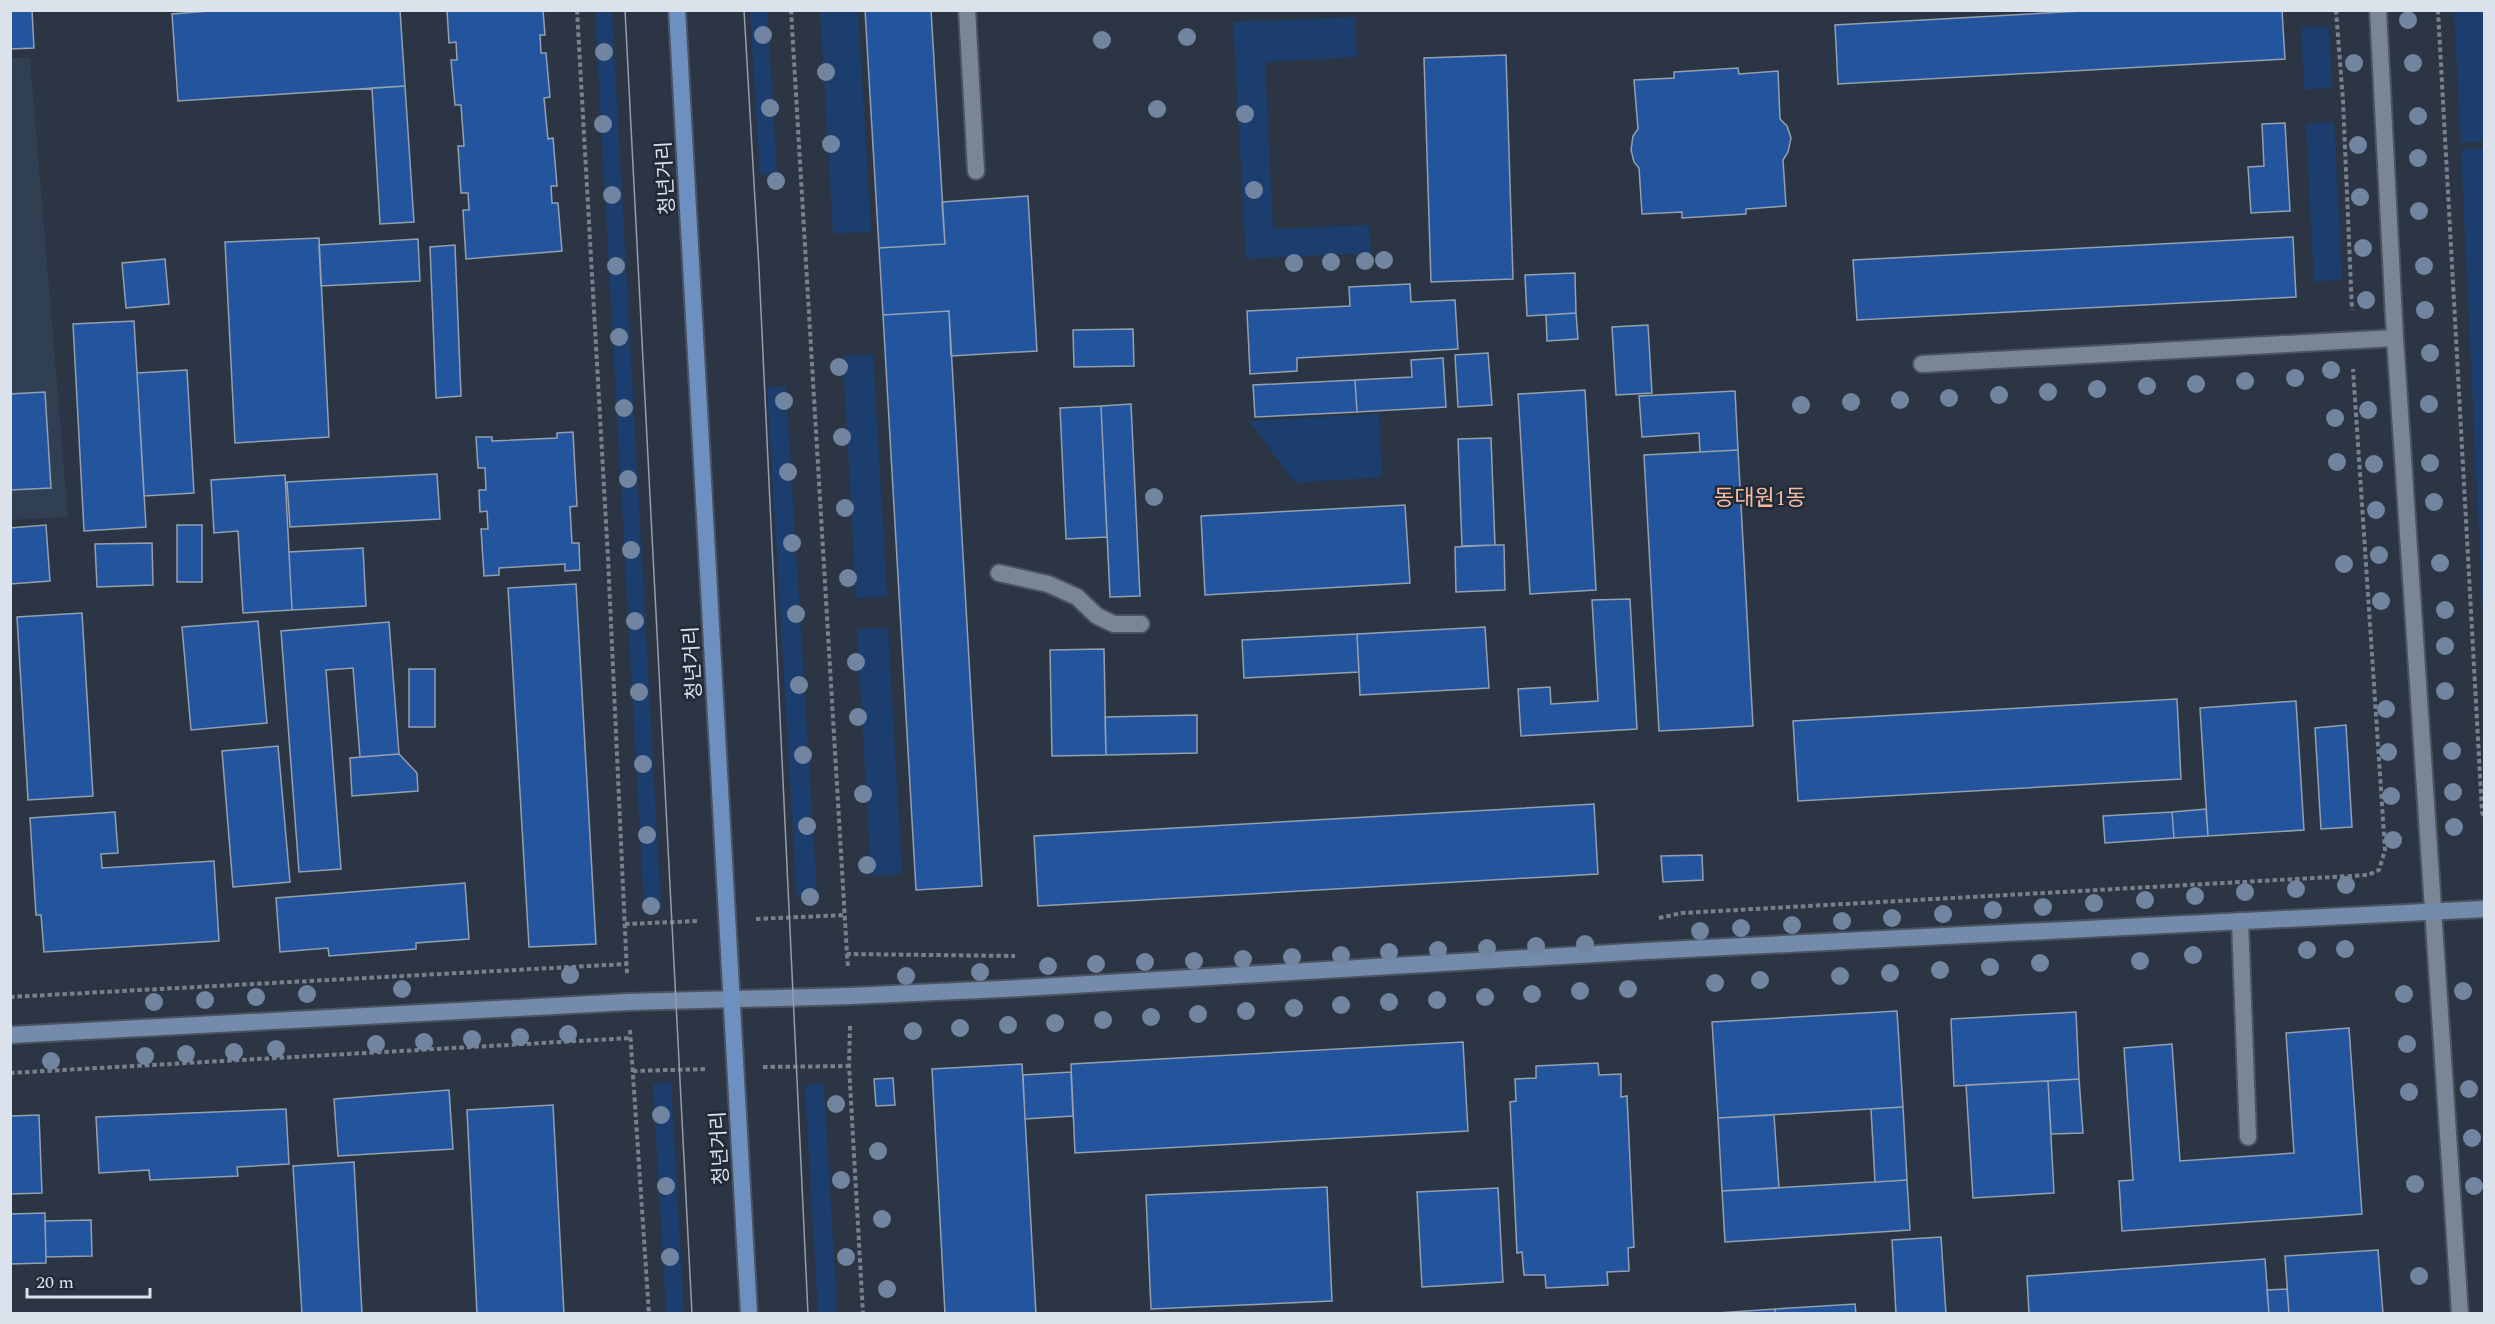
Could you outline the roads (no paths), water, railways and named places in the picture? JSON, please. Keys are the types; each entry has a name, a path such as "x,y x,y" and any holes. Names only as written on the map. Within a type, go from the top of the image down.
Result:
{"main road":[{"name":"청년거리","path":"677,10 748,1314"},
{"path":"10,1035 628,1002 850,996 1646,951 2484,909"}],"street":[{"path":"967,10 976,171"},
{"path":"2378,10 2395,339 2460,1314"},
{"path":"1922,364 2395,339"},
{"path":"999,573 1048,584 1077,597 1097,616 1114,624 1141,624"},
{"path":"2240,921 2248,1137"}],"tram line":[{"path":"625,10 692,1314"},
{"path":"744,10 759,269 808,1314"}],"district":[{"name":"동대원1동","path":"1760,497"}]}
